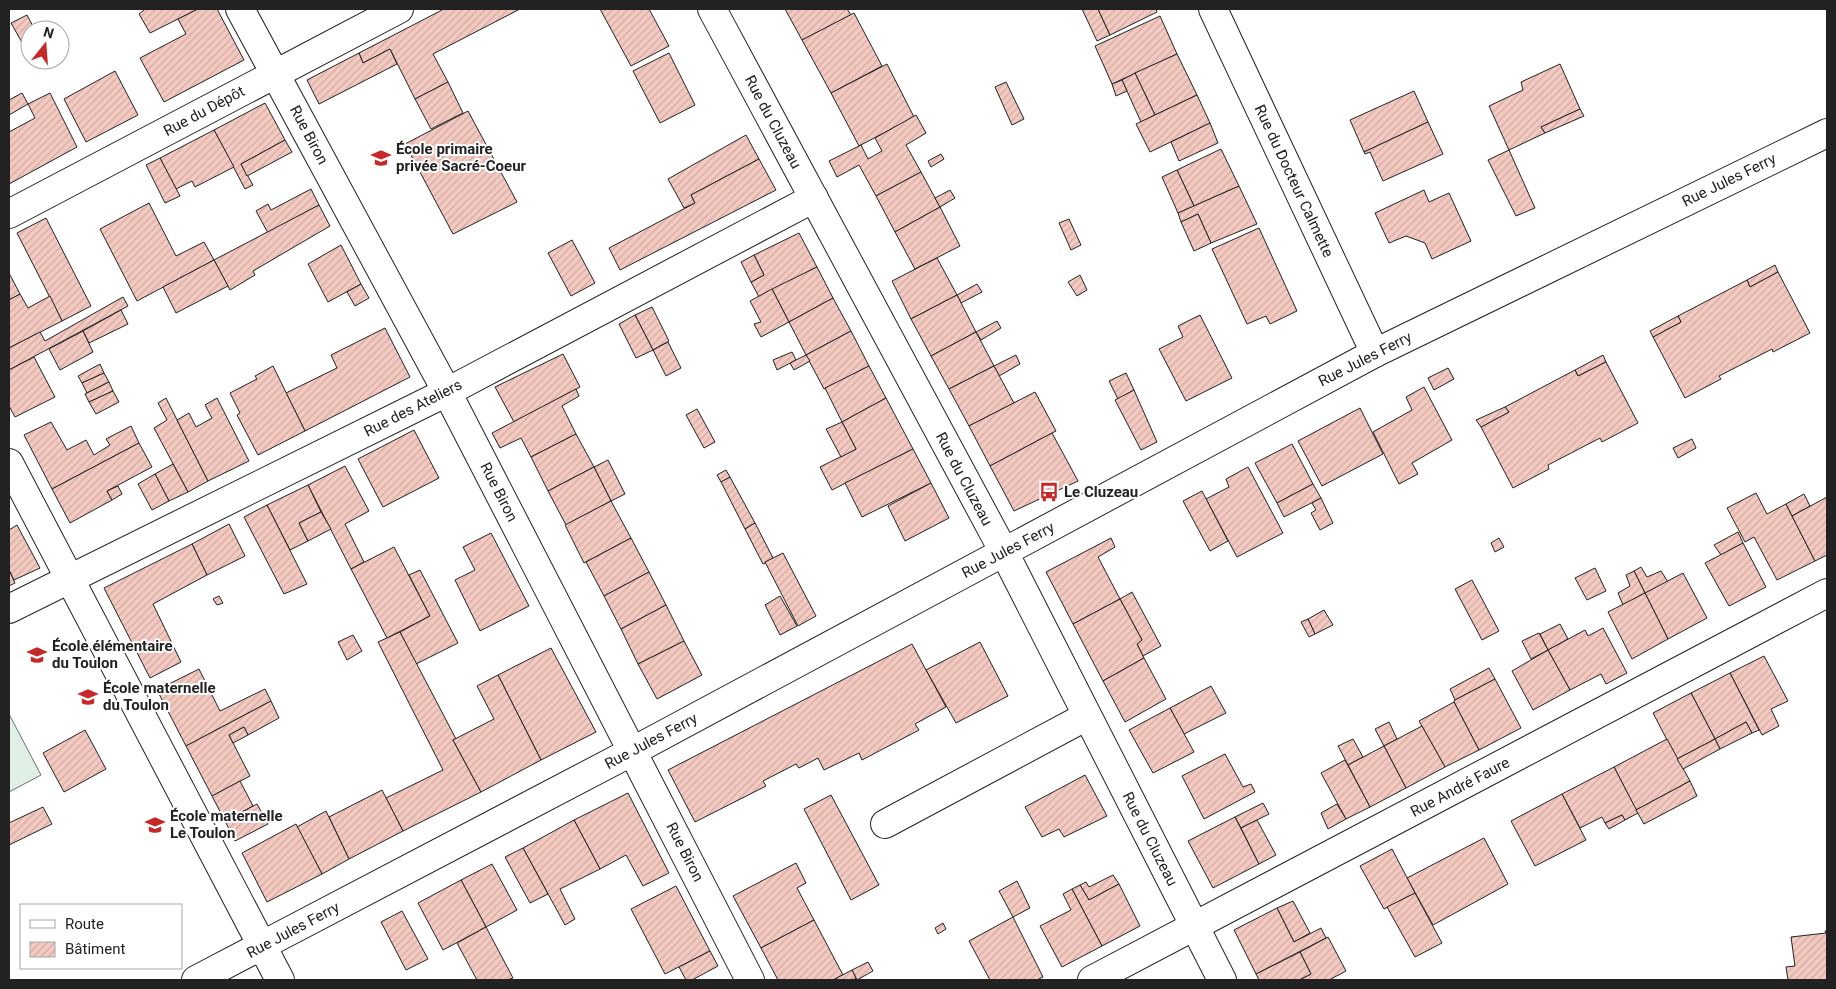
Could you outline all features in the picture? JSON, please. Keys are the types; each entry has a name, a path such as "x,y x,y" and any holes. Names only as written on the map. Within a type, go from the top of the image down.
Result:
{"street":[{"name":"Rue Biron","path":"240,9 447,392 750,980"},
{"name":"Rue du Dépôt","path":"9,214 399,9"},
{"name":"Rue du Cluzeau","path":"712,9 1004,552 1222,980"},
{"name":"Rue du Docteur Calmette","path":"1213,9 1375,353"},
{"name":"Rue Jules Ferry","path":"196,980 633,751 1375,353 1827,133"},
{"name":"Rue des Ateliers","path":"9,609 447,392 814,198"},
{"path":"9,462 280,980"},
{"name":"Rue André Faure","path":"1092,980 1194,928 1827,593"},
{"path":"886,824 1087,716"}],"green space":[{"path":"9,714 41,775 9,792"}],"building":[{"path":"143,9 198,9 150,33 139,14"},
{"path":"198,9 217,9 244,60 164,102 140,58 186,34 178,19"},
{"path":"444,9 520,9 433,54 448,82 415,99 390,49 363,63 359,53"},
{"path":"600,9 649,9 669,46 631,66"},
{"path":"785,9 847,9 851,15 802,40"},
{"path":"1082,9 1098,9 1110,35 1097,41"},
{"path":"1098,9 1156,9 1157,12 1110,35"},
{"path":"854,13 882,66 831,93 802,40"},
{"path":"27,15 30,20 20,20 20,39 11,23"},
{"path":"1160,16 1177,54 1112,84 1095,46"},
{"path":"390,49 397,64 319,104 307,80 359,53 363,63"},
{"path":"669,53 695,105 660,123 633,71"},
{"path":"1177,54 1197,95 1155,115 1135,73"},
{"path":"887,64 914,117 859,146 831,93"},
{"path":"1560,64 1580,109 1541,127 1545,133 1509,150 1489,106 1523,90 1521,82"},
{"path":"115,71 138,115 86,142 64,99"},
{"path":"1135,73 1155,115 1141,122 1122,80"},
{"path":"1122,80 1127,91 1116,96 1112,84"},
{"path":"448,82 463,113 431,129 415,99"},
{"path":"1006,82 1024,119 1012,125 995,87"},
{"path":"1414,91 1428,122 1364,152 1350,120"},
{"path":"22,93 28,104 9,115 9,100"},
{"path":"50,93 77,147 9,184 9,132 35,118 28,104"},
{"path":"1197,95 1210,123 1150,152 1136,124"},
{"path":"265,103 285,140 241,164 253,185 245,189 214,130"},
{"path":"1580,109 1584,116 1545,133 1541,127"},
{"path":"468,111 517,202 453,234 405,144"},
{"path":"916,115 926,133 906,145 921,172 876,196 859,165 837,177 829,161 861,145 868,159 882,151 875,138"},
{"path":"1428,122 1443,154 1383,181 1370,152 1365,154 1364,152"},
{"path":"1210,123 1218,143 1179,161 1171,142"},
{"path":"214,130 234,167 195,187 192,181 176,189 160,158"},
{"path":"746,135 759,159 691,195 695,203 684,208 668,179"},
{"path":"285,140 292,152 247,176 241,164"},
{"path":"1221,149 1239,186 1194,206 1177,170"},
{"path":"1509,150 1535,208 1516,216 1488,160"},
{"path":"941,154 944,159 931,167 928,161"},
{"path":"160,158 180,196 165,203 146,165"},
{"path":"759,159 776,190 620,270 609,248 695,203 691,195"},
{"path":"1177,170 1194,206 1178,213 1162,177"},
{"path":"921,172 940,207 895,232 876,196"},
{"path":"1239,186 1257,224 1211,243 1198,214 1181,222 1178,213"},
{"path":"311,189 319,205 268,233 256,211 268,204 271,210"},
{"path":"950,190 955,198 940,207 935,198"},
{"path":"1424,190 1429,202 1449,193 1471,241 1432,259 1425,243 1406,236 1389,243 1375,213"},
{"path":"149,203 176,256 204,242 214,260 137,301 100,229"},
{"path":"319,205 330,226 253,271 255,275 230,290 214,260"},
{"path":"940,207 960,246 915,269 895,232"},
{"path":"1198,214 1211,243 1194,251 1181,222"},
{"path":"46,218 91,306 62,321 17,233"},
{"path":"1069,219 1081,245 1071,250 1059,223"},
{"path":"1259,228 1297,311 1270,324 1266,316 1247,324 1212,249"},
{"path":"799,233 817,267 759,297 751,282 764,275 754,255"},
{"path":"572,240 595,283 571,296 548,253"},
{"path":"341,245 361,284 328,302 308,264"},
{"path":"754,255 764,275 751,282 741,262"},
{"path":"937,258 957,295 911,319 892,281"},
{"path":"214,260 228,286 176,313 163,287"},
{"path":"1775,265 1778,272 1750,287 1747,280"},
{"path":"817,267 833,298 789,322 772,289"},
{"path":"1778,272 1810,333 1773,352 1772,349 1719,376 1721,379 1685,398 1653,337 1681,322 1678,316 1747,280 1750,287"},
{"path":"9,273 20,294 9,300"},
{"path":"1080,275 1087,290 1077,296 1068,282"},
{"path":"361,284 369,298 355,306 347,292"},
{"path":"977,284 982,292 961,303 957,295"},
{"path":"772,289 789,322 761,337 754,324 761,322 750,301"},
{"path":"20,294 28,308 50,296 62,321 9,348 9,300"},
{"path":"957,295 976,332 931,356 911,319"},
{"path":"123,297 128,306 9,370 9,348 40,332 45,341"},
{"path":"833,298 851,331 806,355 789,322"},
{"path":"652,307 669,341 653,350 635,315"},
{"path":"121,310 128,324 89,343 83,331"},
{"path":"635,315 653,350 636,358 619,324"},
{"path":"1200,315 1232,378 1186,401 1159,349 1183,337 1178,326"},
{"path":"1678,316 1681,322 1653,337 1650,331"},
{"path":"997,321 1001,328 981,340 976,332"},
{"path":"385,328 410,377 305,431 286,393 337,368 331,355"},
{"path":"83,331 93,352 60,370 49,349"},
{"path":"851,331 869,366 824,389 806,355"},
{"path":"976,332 994,366 949,389 931,356"},
{"path":"668,342 681,368 666,376 653,350"},
{"path":"792,352 796,360 777,370 773,360"},
{"path":"563,354 580,387 514,422 495,387"},
{"path":"806,355 810,361 794,370 790,363"},
{"path":"1016,355 1020,364 999,376 994,366"},
{"path":"1603,355 1606,362 1578,376 1575,370"},
{"path":"34,357 55,397 15,417 9,406 9,370"},
{"path":"1606,362 1638,423 1602,442 1600,438 1548,465 1549,469 1513,488 1481,427 1509,412 1505,407 1575,370 1578,376"},
{"path":"100,364 104,373 82,383 78,376"},
{"path":"273,366 305,431 258,455 237,415 240,413 230,393 257,379 255,376"},
{"path":"869,366 886,398 842,422 825,388"},
{"path":"994,366 1014,403 969,426 949,389"},
{"path":"1448,368 1454,379 1434,390 1428,378"},
{"path":"104,373 109,382 87,393 82,383"},
{"path":"1126,373 1134,390 1118,399 1109,381"},
{"path":"109,382 113,391 89,402 85,394"},
{"path":"1424,387 1452,440 1412,463 1418,474 1399,484 1373,432 1412,410 1406,397"},
{"path":"576,389 579,396 562,406 576,434 531,457 521,438 500,448 492,433"},
{"path":"1134,390 1157,442 1141,450 1115,400"},
{"path":"113,391 119,402 96,414 89,402"},
{"path":"1035,392 1056,431 990,466 969,426"},
{"path":"166,398 208,481 188,492 154,428 167,420 158,403"},
{"path":"217,398 249,461 208,481 177,420 189,413 196,427 212,418 205,405"},
{"path":"886,398 913,449 832,490 820,467 856,449 842,422"},
{"path":"1505,407 1509,412 1481,427 1476,420"},
{"path":"1360,408 1383,454 1322,486 1298,441"},
{"path":"697,409 715,442 704,448 686,415"},
{"path":"51,422 67,450 86,440 94,455 110,445 106,439 131,426 139,443 52,489 24,435"},
{"path":"842,422 856,449 841,457 826,429"},
{"path":"414,430 439,478 383,507 358,459"},
{"path":"1052,433 1078,481 1014,511 990,466"},
{"path":"576,434 594,467 548,491 531,457"},
{"path":"1692,439 1696,448 1678,458 1673,448"},
{"path":"139,443 152,467 107,491 112,500 70,523 52,489"},
{"path":"1292,444 1313,484 1277,503 1255,463"},
{"path":"913,449 931,483 862,517 845,483"},
{"path":"608,460 625,494 611,501 594,467"},
{"path":"173,464 188,492 169,501 155,474"},
{"path":"345,466 369,511 345,524 364,562 351,569 308,485"},
{"path":"594,467 611,501 566,525 548,491"},
{"path":"1248,467 1283,533 1237,557 1206,499 1229,487 1226,479"},
{"path":"726,470 730,477 721,482 717,475"},
{"path":"155,474 169,501 152,510 138,484"},
{"path":"730,477 755,523 745,529 721,482"},
{"path":"931,483 949,518 905,541 888,506"},
{"path":"1313,484 1321,498 1284,517 1277,503"},
{"path":"308,485 321,512 299,523 308,541 290,550 267,505"},
{"path":"118,486 122,494 112,500 107,491"},
{"path":"1202,491 1228,541 1210,551 1183,501"},
{"path":"1756,493 1767,514 1786,504 1815,561 1777,580 1754,537 1745,542 1727,508"},
{"path":"1804,494 1810,506 1792,516 1786,504"},
{"path":"1827,497 1827,555 1815,561 1792,516"},
{"path":"1321,498 1333,523 1320,530 1311,513 1316,510 1312,503"},
{"path":"611,501 631,538 584,563 565,525"},
{"path":"267,505 307,584 284,594 244,517"},
{"path":"321,512 331,529 308,541 299,523"},
{"path":"755,523 773,558 763,564 745,529"},
{"path":"229,524 245,556 207,575 192,544"},
{"path":"17,525 40,568 14,580 9,570 9,530"},
{"path":"1738,532 1743,543 1721,555 1714,545"},
{"path":"491,533 529,606 480,631 455,580 475,570 463,547"},
{"path":"631,538 649,572 604,596 586,562"},
{"path":"1111,538 1115,547 1098,557 1120,599 1073,624 1046,572"},
{"path":"1499,538 1504,547 1495,552 1491,543"},
{"path":"1743,543 1766,587 1729,606 1705,563"},
{"path":"192,544 207,575 153,604 181,662 150,678 104,588"},
{"path":"394,547 430,616 387,638 351,569"},
{"path":"783,553 816,616 798,626 765,562"},
{"path":"1641,567 1647,577 1661,571 1668,582 1645,593 1634,571"},
{"path":"1595,568 1606,591 1587,600 1575,578"},
{"path":"9,570 15,583 9,586"},
{"path":"420,570 458,643 416,664 400,632 430,616 409,575"},
{"path":"1634,571 1645,593 1623,605 1618,593 1630,586 1626,575"},
{"path":"649,572 666,605 621,629 604,596"},
{"path":"1683,573 1707,618 1668,639 1645,593"},
{"path":"1472,580 1499,631 1482,640 1455,589"},
{"path":"1132,592 1161,646 1143,656 1137,644 1142,640 1120,599"},
{"path":"1645,593 1668,639 1632,659 1608,612"},
{"path":"219,596 223,603 217,605 213,599"},
{"path":"780,596 797,626 780,635 765,605"},
{"path":"1120,599 1142,640 1137,644 1144,658 1103,681 1073,624"},
{"path":"666,605 684,641 638,664 621,629"},
{"path":"1324,610 1333,625 1315,634 1308,619"},
{"path":"1308,619 1315,634 1309,637 1301,622"},
{"path":"1560,624 1568,639 1548,650 1540,634"},
{"path":"1603,628 1627,673 1606,684 1601,674 1570,690 1548,650 1585,630 1588,636"},
{"path":"400,632 456,739 453,740 481,792 403,831 386,798 443,770 378,642"},
{"path":"1539,633 1548,650 1531,659 1522,641"},
{"path":"353,635 362,651 347,660 338,642"},
{"path":"684,641 702,675 657,699 638,664"},
{"path":"980,642 1008,696 956,723 926,670"},
{"path":"912,644 946,707 915,724 919,730 862,760 859,753 824,770 818,758 799,768 796,764 763,781 766,786 695,822 668,770"},
{"path":"551,648 596,732 541,760 498,675"},
{"path":"1548,650 1570,690 1533,710 1512,671"},
{"path":"1764,656 1788,701 1771,709 1779,726 1762,735 1730,673"},
{"path":"1144,658 1166,699 1125,722 1103,681"},
{"path":"1489,668 1495,679 1455,700 1450,689"},
{"path":"199,669 220,711 265,689 271,701 186,746 157,690"},
{"path":"1730,673 1759,730 1752,733 1746,722 1715,739 1691,693"},
{"path":"498,675 541,760 481,792 453,740 494,719 477,686"},
{"path":"1495,679 1521,728 1479,750 1454,702"},
{"path":"1211,686 1226,713 1184,734 1170,708"},
{"path":"1691,693 1715,739 1677,759 1653,713"},
{"path":"271,701 279,718 248,735 244,727 229,735 250,776 212,796 186,746"},
{"path":"1454,702 1479,750 1445,767 1419,721"},
{"path":"1170,708 1194,752 1153,773 1129,730"},
{"path":"1389,722 1397,739 1384,746 1375,729"},
{"path":"1746,722 1752,733 1720,749 1715,739"},
{"path":"1422,726 1445,767 1406,788 1384,746"},
{"path":"244,727 248,735 233,743 229,735"},
{"path":"85,730 106,769 64,792 43,753"},
{"path":"1353,739 1363,757 1348,765 1338,746"},
{"path":"1667,739 1690,781 1636,810 1614,767"},
{"path":"1715,739 1720,749 1683,769 1677,759"},
{"path":"1384,746 1406,788 1370,807 1348,765"},
{"path":"1225,754 1243,787 1251,784 1255,792 1204,819 1182,776"},
{"path":"1345,760 1370,807 1346,819 1321,773"},
{"path":"1614,767 1638,813 1625,820 1622,815 1605,823 1602,817 1580,828 1562,794"},
{"path":"1085,775 1107,816 1064,837 1059,829 1042,837 1025,807"},
{"path":"240,781 253,806 225,821 212,796"},
{"path":"1690,781 1697,796 1644,824 1636,810"},
{"path":"382,790 403,831 349,859 329,817"},
{"path":"628,793 669,873 643,886 626,855 600,869 574,820"},
{"path":"1562,794 1586,840 1535,866 1511,821"},
{"path":"831,795 879,885 851,900 804,809"},
{"path":"1263,803 1269,814 1241,828 1235,817"},
{"path":"257,804 268,824 235,841 225,821"},
{"path":"1337,804 1346,819 1328,829 1321,813"},
{"path":"43,807 52,824 9,845 9,823"},
{"path":"326,811 349,859 322,874 297,827"},
{"path":"1622,815 1625,820 1609,829 1605,823"},
{"path":"1235,817 1259,864 1213,888 1188,841"},
{"path":"574,820 600,869 560,889 575,919 565,925 523,848"},
{"path":"1257,820 1276,855 1259,864 1241,828"},
{"path":"296,824 322,874 267,902 242,853"},
{"path":"1484,838 1508,884 1433,925 1407,878"},
{"path":"523,848 548,894 530,903 505,857"},
{"path":"1392,849 1415,893 1384,909 1360,866"},
{"path":"796,863 806,883 797,888 814,920 761,948 733,896"},
{"path":"492,864 517,910 486,927 461,880"},
{"path":"1113,875 1119,884 1089,900 1080,885 1086,882 1089,887"},
{"path":"461,880 486,927 443,950 418,903"},
{"path":"1017,881 1030,908 1013,917 999,891"},
{"path":"1119,884 1140,926 1102,946 1072,889 1080,885 1089,900"},
{"path":"676,886 710,951 665,974 631,909"},
{"path":"1072,889 1102,946 1062,967 1040,926 1071,910 1063,894"},
{"path":"1415,893 1442,943 1415,957 1387,907"},
{"path":"1293,901 1310,933 1294,942 1277,908"},
{"path":"1277,908 1294,942 1321,928 1326,938 1256,974 1234,930"},
{"path":"402,911 428,959 406,970 381,922"},
{"path":"1013,917 1043,977 1037,980 990,980 969,941"},
{"path":"814,920 843,975 833,980 778,980 761,948"},
{"path":"943,923 946,929 938,934 935,928"},
{"path":"486,927 513,978 507,980 477,980 457,943"},
{"path":"1825,931 1827,931 1827,980 1788,980 1786,967 1795,966 1791,937 1826,933"},
{"path":"1328,937 1346,971 1329,980 1299,980 1311,974 1300,952"},
{"path":"710,951 718,966 692,980 686,980 679,967"},
{"path":"1300,952 1311,974 1299,980 1259,980 1256,974"},
{"path":"868,962 873,971 857,980 852,970"},
{"path":"852,970 856,978 853,980 833,980"}],"place":[{"name":"École primaire privée Sacré-Coeur","path":"381,158"},
{"name":"Le Cluzeau","path":"1049,492"},
{"name":"École élémentaire du Toulon","path":"37,655"},
{"name":"École maternelle du Toulon","path":"88,697"},
{"name":"École maternelle Le Toulon","path":"155,825"}]}
